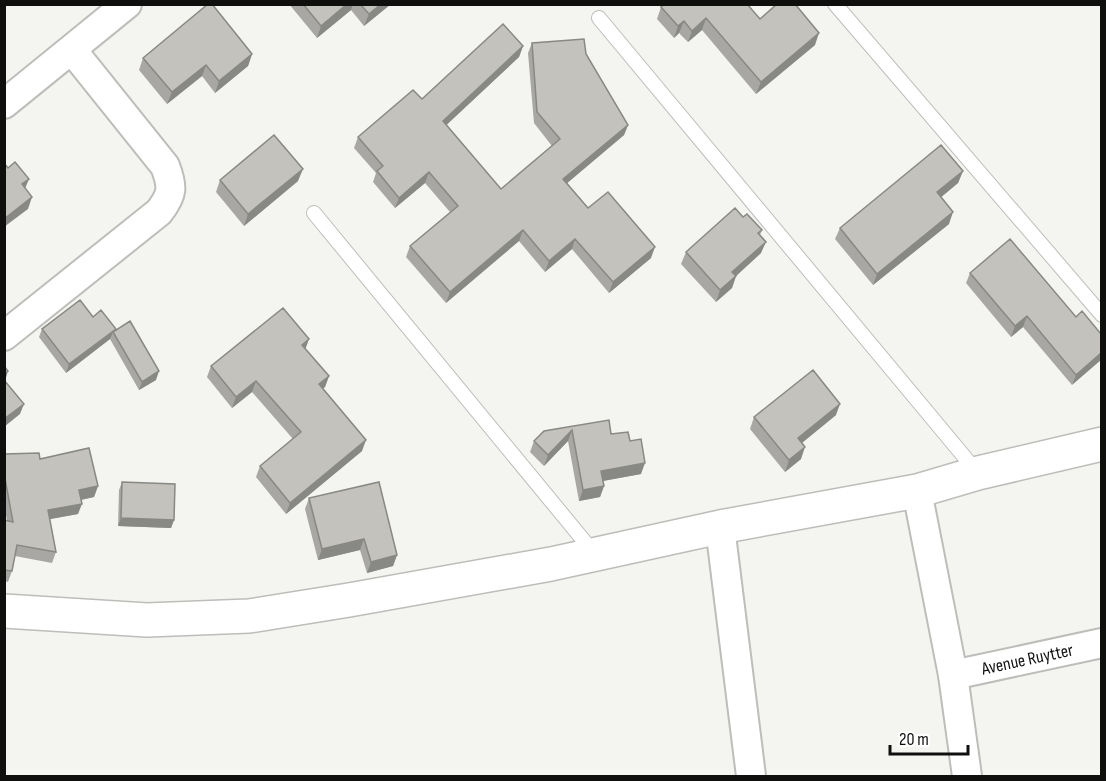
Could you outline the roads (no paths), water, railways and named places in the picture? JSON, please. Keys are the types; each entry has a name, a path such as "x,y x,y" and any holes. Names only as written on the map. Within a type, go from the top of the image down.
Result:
{"main road":[{"path":"4,611 147,620 249,616 349,600 596,554 720,527 917,491 978,473 1101,444"}],"street":[{"path":"4,104 127,4"},
{"path":"4,336 159,212 169,199 171,182 165,165 72,50"},
{"path":"917,491 953,675 967,777"},
{"path":"720,527 751,777"},
{"name":"Avenue Ruytter","path":"953,675 1101,643"}],"lane":[{"path":"835,4 1101,315"},
{"path":"599,18 978,473"},
{"path":"314,213 596,554"}]}
